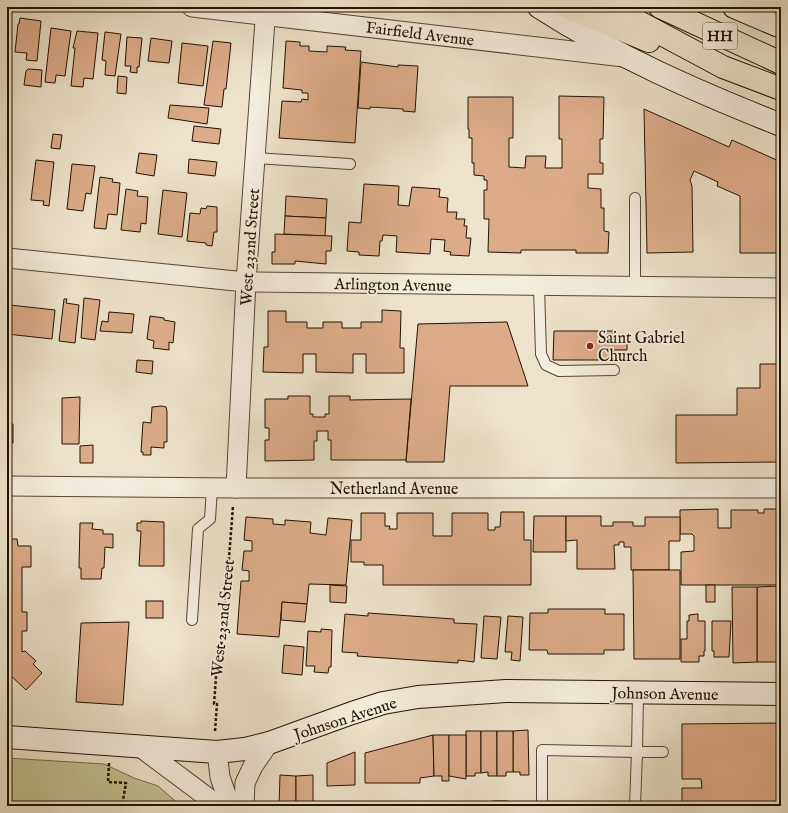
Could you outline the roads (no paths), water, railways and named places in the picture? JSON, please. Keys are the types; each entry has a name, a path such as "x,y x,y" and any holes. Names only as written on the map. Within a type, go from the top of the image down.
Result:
{"highway":[{"name":"HH","path":"611,7 723,68 781,89"},
{"name":"HH","path":"660,7 781,63"},
{"path":"692,7 781,53"},
{"path":"564,14 723,68"}],"street":[{"name":"Fairfield Avenue","path":"192,7 266,11 553,49 628,57"},
{"path":"539,7 564,14 628,57 687,86 781,125"},
{"path":"734,7 781,27"},
{"name":"West 232nd Street","path":"235,495 246,282 266,11"},
{"path":"553,49 561,38 564,14"},
{"name":"Arlington Avenue","path":"7,258 246,282 781,288"},
{"name":"Netherland Avenue","path":"7,486 212,488 235,495 781,488"},
{"name":"Johnson Avenue","path":"7,737 140,747 216,742 245,750 383,703 418,697 506,691 781,694"},
{"path":"216,742 220,777 230,806"},
{"path":"244,806 245,783 269,743"},
{"path":"140,747 219,806"}],"lane":[{"path":"255,158 350,164"},
{"path":"635,198 635,287"},
{"path":"538,286 541,354 546,365 558,372 614,370"},
{"path":"192,620 198,529 210,519 212,488"},
{"path":"636,806 638,692"},
{"path":"542,806 542,750 663,752"}],"place":[{"name":"Saint Gabriel Church","path":"590,346"}]}
